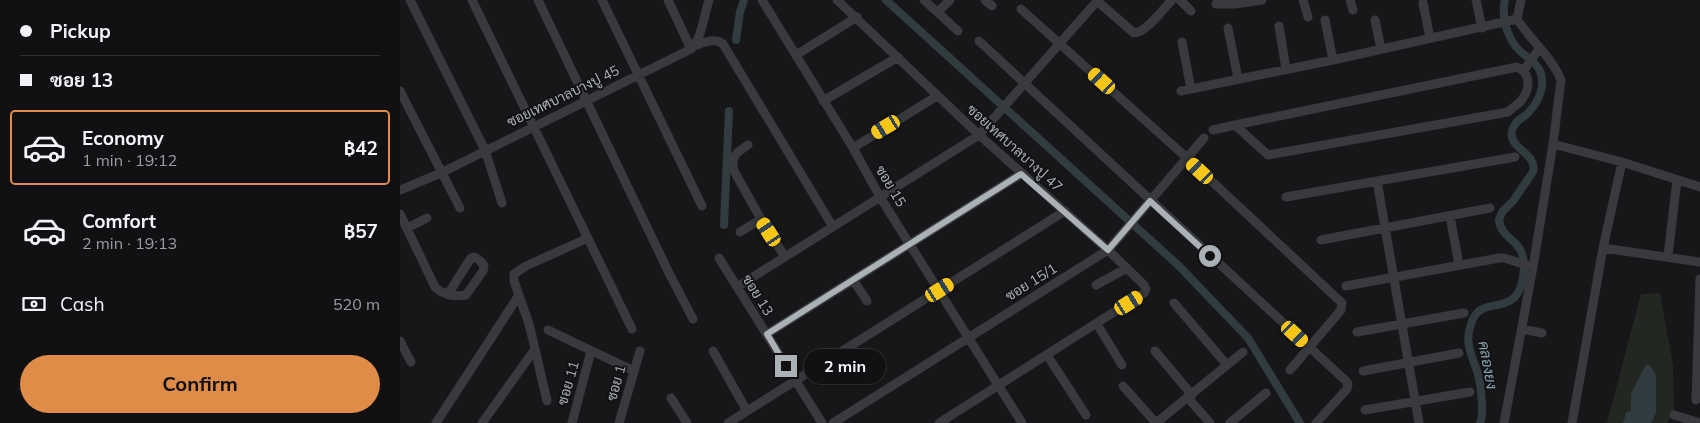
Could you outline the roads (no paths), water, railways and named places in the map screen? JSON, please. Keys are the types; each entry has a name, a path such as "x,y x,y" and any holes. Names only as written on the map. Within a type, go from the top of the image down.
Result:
{"street":[{"path":"410,0 485,150 502,203"},
{"path":"472,0 632,329"},
{"path":"538,0 693,319"},
{"path":"602,0 702,206"},
{"path":"668,0 693,48"},
{"name":"ซอย 15","path":"762,0 880,197 1022,423"},
{"name":"ซอยเทศบาลบางปู 47","path":"837,0 857,17 978,135 1108,250 1144,284 1146,289 1144,293 1097,324 939,423"},
{"path":"924,0 958,31"},
{"path":"938,12 950,0"},
{"path":"737,287 978,135 1097,0 1134,33 1139,33 1172,0"},
{"path":"1180,0 1191,12"},
{"path":"1216,4 1235,4 1260,0"},
{"path":"1303,0 1308,17"},
{"path":"1350,0 1353,10"},
{"path":"1476,0 1482,28"},
{"path":"1182,42 1186,90 1482,28 1511,20 1521,0"},
{"path":"693,48 707,2"},
{"path":"1423,3 1430,38"},
{"path":"1021,8 1187,158 1342,302 1341,310 1290,370"},
{"path":"796,55 857,17"},
{"path":"1325,20 1333,60"},
{"path":"1375,20 1381,49"},
{"path":"1504,423 1553,144 1561,80 1557,71 1539,49 1511,20"},
{"path":"1279,26 1286,69"},
{"path":"1228,28 1238,79"},
{"name":"ซอยเทศบาลบางปู 45","path":"400,190 638,74 714,40 722,44 833,227"},
{"path":"978,41 1346,380 1347,388 1318,422"},
{"path":"1524,70 1539,49"},
{"path":"823,101 898,57"},
{"path":"1213,130 1236,125 1517,67 1524,70 1528,76 1528,84 1521,101 1508,112 1268,156 1236,125"},
{"path":"400,91 460,208"},
{"path":"852,148 937,96"},
{"name":"ซอย 15/1","path":"832,423 1108,250 1204,138"},
{"path":"1553,144 1622,162 1700,187"},
{"path":"748,145 736,153 732,164 739,181 785,257"},
{"path":"1286,197 1515,157"},
{"path":"1572,423 1622,162"},
{"path":"767,334 1021,174"},
{"path":"1668,256 1677,180"},
{"path":"1377,181 1419,423"},
{"path":"1321,240 1490,208"},
{"path":"728,423 1066,211"},
{"path":"400,214 435,287 439,291 448,294 456,296 466,295 483,271 484,266 478,259 471,258 448,294"},
{"path":"1450,216 1459,265"},
{"path":"407,228 427,218"},
{"path":"740,232 761,219"},
{"path":"547,400 529,324 514,281 514,274 588,238"},
{"path":"1604,248 1700,262"},
{"name":"ซอย 13","path":"718,258 822,423"},
{"path":"1346,286 1499,258 1531,267"},
{"path":"1096,284 1127,268"},
{"path":"1696,400 1700,279"},
{"path":"853,280 867,301"},
{"path":"436,423 519,295"},
{"path":"1174,303 1227,365"},
{"path":"1357,332 1464,313"},
{"path":"1097,324 1122,365"},
{"path":"1522,329 1542,333"},
{"path":"548,330 634,371"},
{"path":"400,341 411,362"},
{"path":"482,423 535,349"},
{"path":"713,350 747,411"},
{"name":"ซอย 11","path":"572,423 591,351"},
{"name":"ซอย 1","path":"619,423 640,351"},
{"path":"1155,351 1210,423"},
{"path":"1123,386 1156,423 1243,352"},
{"path":"1363,371 1459,354"},
{"path":"1047,355 1086,415"},
{"path":"1366,410 1470,392"},
{"path":"1230,423 1266,393"},
{"path":"671,398 687,423"},
{"path":"1674,414 1700,423"}],"waterway":[{"path":"736,40 740,12 744,0"},
{"path":"886,0 1179,266 1248,338 1300,423"},
{"name":"คลองยง","path":"1480,423 1482,418 1481,388 1468,343 1468,336 1473,319 1479,312 1510,301 1516,295 1521,285 1524,268 1521,251 1504,232 1499,220 1502,212 1513,201 1533,172 1531,160 1514,142 1512,131 1516,123 1535,104 1542,87 1539,69 1519,50 1508,33 1504,13 1505,0"},
{"path":"724,225 729,111"}]}
